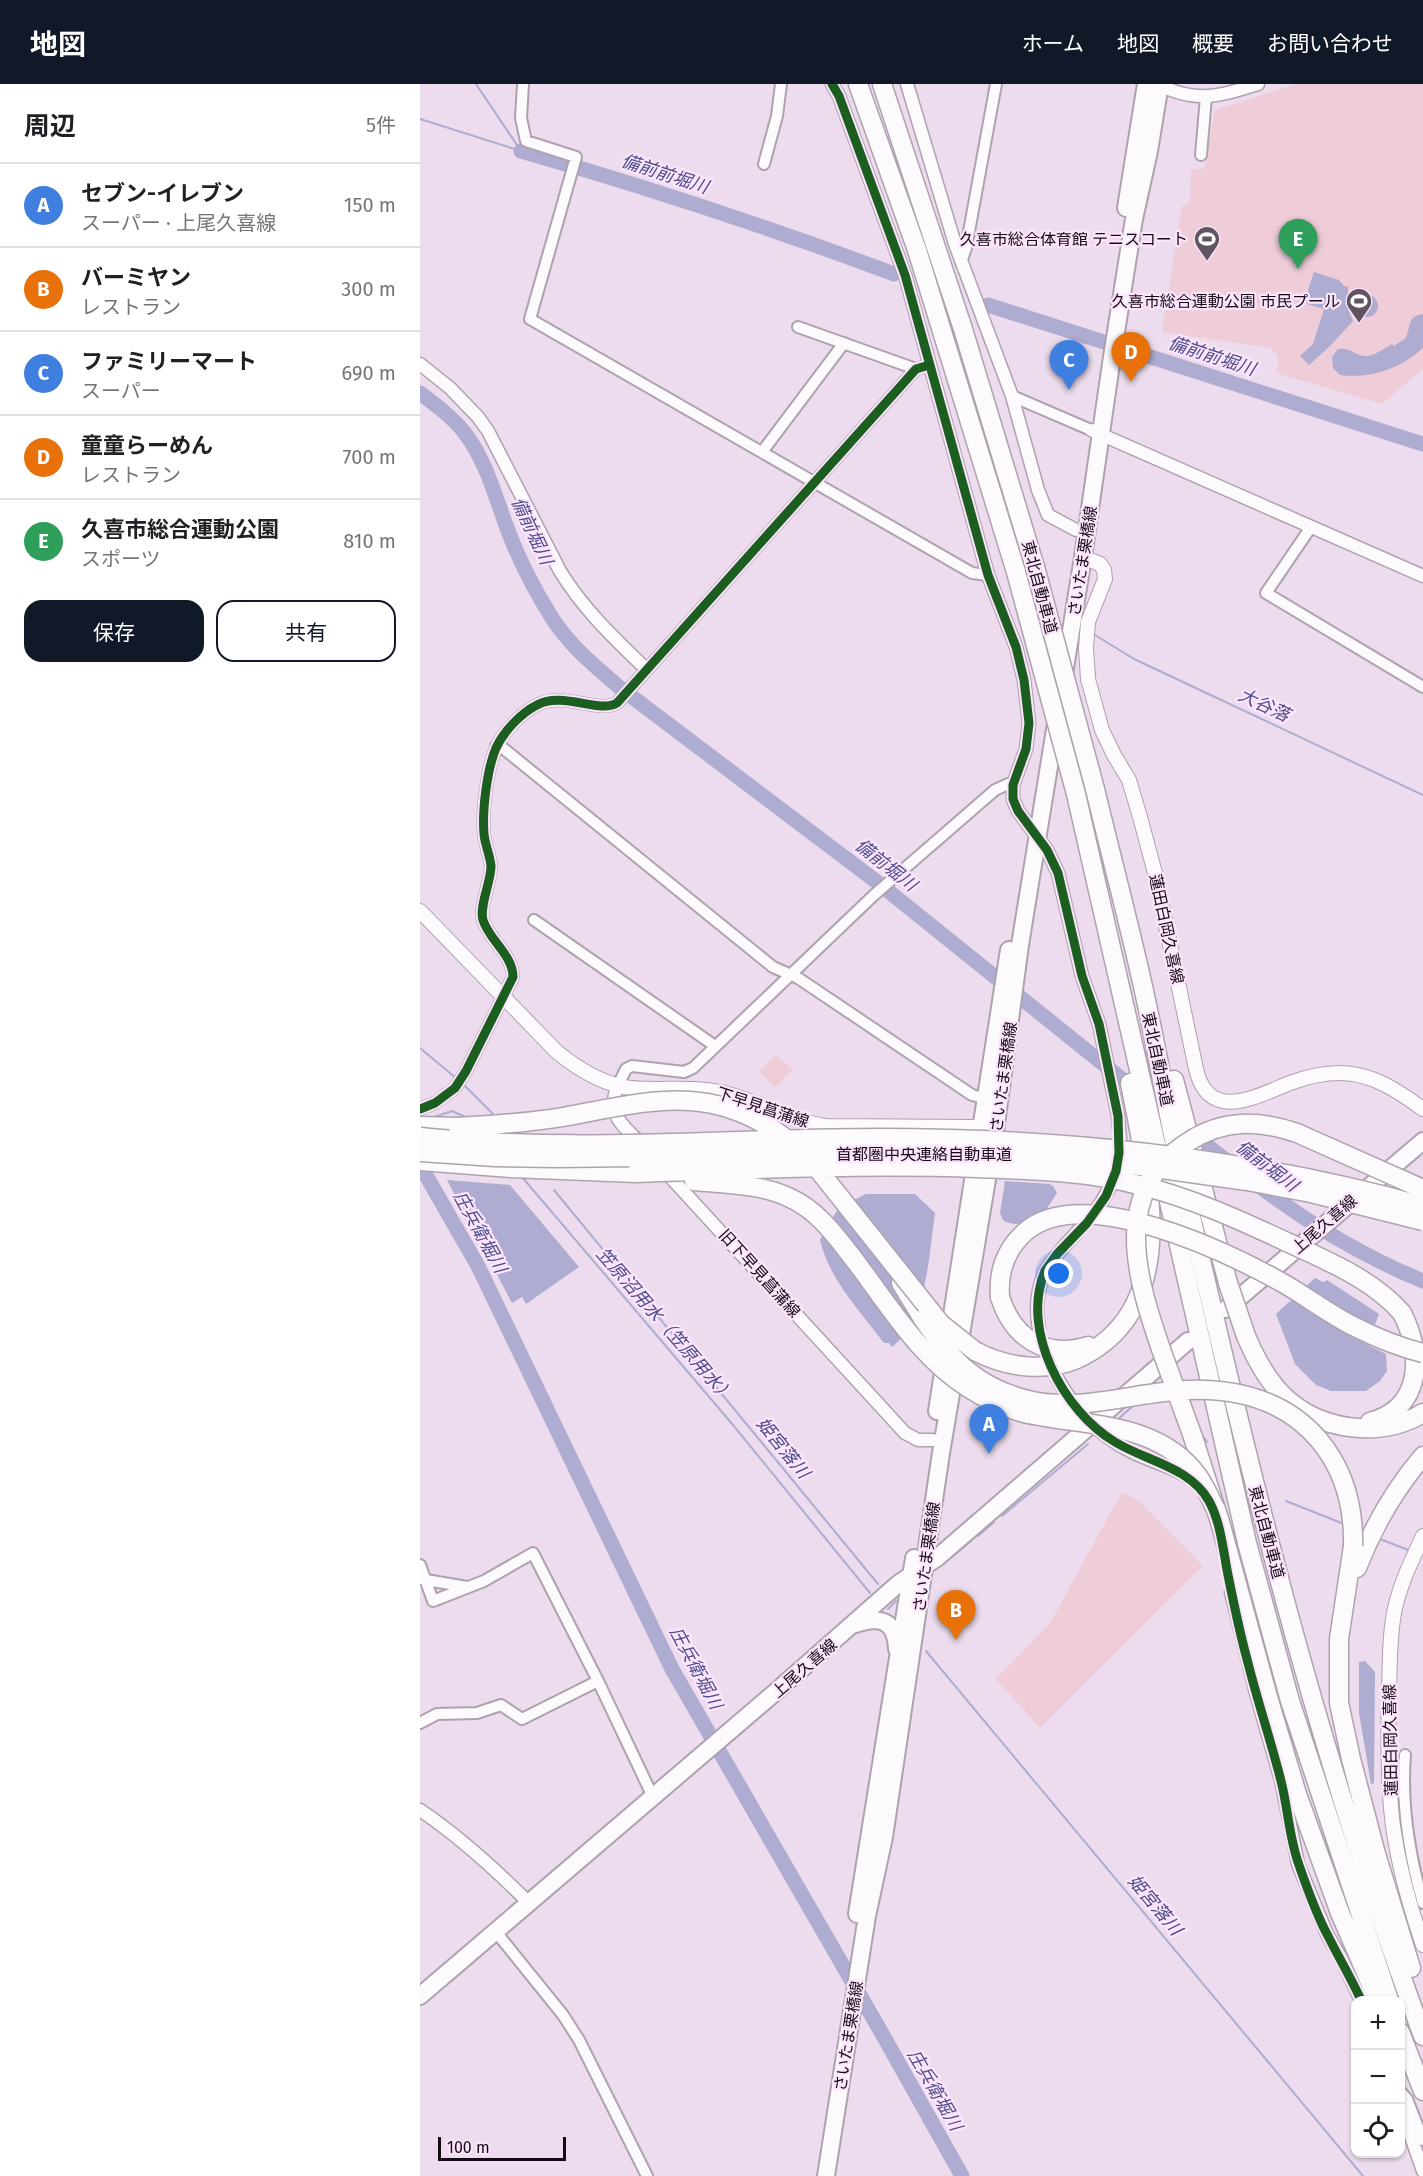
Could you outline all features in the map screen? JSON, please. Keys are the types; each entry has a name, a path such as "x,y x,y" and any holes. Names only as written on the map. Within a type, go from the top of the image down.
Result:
{"highway":[{"name":"東北自動車道","path":"858,84 917,250 1016,572 1076,794 1108,930 1127,1042 1157,1150 1225,1450 1287,1690 1325,1813 1387,1996"},
{"name":"東北自動車道","path":"882,84 967,340 1035,567 1095,789 1144,991 1155,1016 1166,1071 1180,1167 1249,1465 1289,1618 1372,1892 1423,2036"},
{"path":"420,1126 458,1127 514,1124 666,1099 687,1099 728,1107 774,1130 812,1161 941,1324 975,1351 1011,1365 1042,1367 1070,1361 1096,1349 1113,1336 1138,1299 1145,1278 1150,1246 1146,1173 1127,1042"},
{"path":"1166,1071 1202,1183 1228,1282 1246,1336 1264,1372 1288,1400 1312,1415 1336,1424 1358,1428 1388,1426 1404,1422 1423,1413"},
{"path":"1375,1996 1297,1794 1215,1508 1193,1437 1145,1303 1135,1246 1137,1215 1153,1178 1163,1162 1196,1136 1224,1125 1252,1123 1282,1128 1423,1189"},
{"name":"首都圏中央連絡自動車道","path":"420,1137 486,1142 615,1144 879,1138 1026,1141 1096,1146 1245,1166 1423,1206"},
{"name":"首都圏中央連絡自動車道","path":"420,1152 556,1158 954,1153 1098,1160 1247,1181 1311,1193 1423,1221"},
{"path":"420,1161 636,1173 870,1166 945,1167 1052,1172 1138,1184 1203,1206 1313,1255 1371,1286 1383,1294 1402,1313 1410,1325 1418,1348 1419,1370 1409,1395 1394,1411 1374,1421 1336,1424"},
{"path":"636,1173 772,1191 801,1204 824,1222 909,1333 936,1363 959,1383 988,1400 1022,1412 1127,1430 1154,1440 1175,1453 1189,1466 1197,1475 1215,1508"},
{"path":"1120,1327 1095,1344 1066,1350 1037,1345 1016,1330 1000,1298 1000,1272 1004,1260 1018,1238 1041,1222 1068,1215 1102,1215 1147,1225 1215,1250 1282,1283 1354,1326 1397,1345 1423,1353"},
{"path":"880,1248 939,1343 949,1355 972,1375 1000,1391 1031,1401 1065,1403 1103,1401 1183,1390 1220,1390 1255,1397 1286,1412 1312,1433 1334,1461 1342,1477 1350,1504 1359,1548"},
{"path":"1423,1456 1399,1486 1359,1548 1344,1604 1338,1659 1342,1726 1376,1854 1423,2007"},
{"path":"1405,2043 1422,2090"},
{"path":"1402,2050 1422,2090"}],"main road":[{"name":"さいたま栗橋線","path":"826,2176 854,1968 870,1826 898,1658 933,1509 1076,530 1096,432 1111,333 1149,151 1156,84"},
{"name":"さいたま栗橋線","path":"1033,830 1083,557 1096,432"},
{"name":"蓮田白岡久喜線","path":"1083,557 1100,564 1104,570 1105,579 1088,622 1086,648 1088,679 1102,730 1129,780 1135,799 1154,869 1196,1070 1202,1085 1213,1097 1233,1103 1251,1099 1305,1078 1327,1074 1350,1074 1382,1083 1423,1108"},
{"name":"下早見菖蒲線","path":"420,912 567,1060 595,1077 618,1085 641,1088 684,1087 717,1091 825,1126 988,1130"},
{"name":"さいたま栗橋線","path":"854,1968 884,1836 933,1440 967,1212 988,1130 987,1099 1006,1011"},
{"name":"上尾久喜線","path":"1226,1309 1423,1141"},
{"name":"上尾久喜線","path":"420,1996 716,1744 898,1584 962,1536 1188,1341"},
{"path":"933,1509 937,1527 942,1533 962,1536"},
{"name":"蓮田白岡久喜線","path":"1422,1940 1396,1844 1391,1808 1389,1710 1390,1652 1395,1610 1401,1585 1423,1536"},
{"path":"853,1625 872,1620 888,1624 895,1633 898,1658"},
{"name":"さいたま栗橋線","path":"816,2176 850,1996"}],"street":[{"path":"523,84 521,118 526,141 576,157 530,319 972,573 988,575"},
{"path":"764,164 777,116 781,84"},
{"path":"907,84 961,262 1012,396 1038,489 1048,515 1076,530"},
{"path":"961,262 966,248 996,84"},
{"path":"1156,84 1180,94 1206,97 1258,84"},
{"path":"836,88 905,275 988,575 1013,638 1029,711 1026,749 1013,784 1015,805 1053,861 1058,873 1082,976 1099,1024 1118,1116 1119,1153 1113,1179 1098,1210 1045,1271 1040,1282 1036,1304 1039,1328"},
{"path":"1201,155 1206,97"},
{"path":"798,327 916,369"},
{"path":"762,452 844,343"},
{"path":"420,364 450,388 478,417 495,443 571,589 643,672"},
{"path":"420,1109 435,1103 455,1088 466,1071 513,977 512,968 485,924 483,914 491,864 484,837 484,821 496,746 519,718 538,704 563,700 607,707 617,703 916,369 929,365"},
{"path":"1012,396 1423,576"},
{"path":"1311,527 1266,593 1423,687"},
{"path":"496,746 504,749 773,967 791,974 972,1095 987,1099"},
{"path":"618,1085 628,1067 636,1065 687,1071 874,895 995,790 1013,784"},
{"path":"534,920 715,1046"},
{"name":"旧下早見菖蒲線","path":"618,1085 613,1109 618,1118 905,1433 918,1440 933,1440"},
{"path":"1057,1378 1077,1409 1091,1425 1129,1450 1189,1478 1202,1491 1213,1510 1218,1524 1246,1658 1281,1780 1298,1864 1327,1934 1359,1996"},
{"path":"420,1565 422,1579 433,1601 484,1581 533,1553 598,1681 653,1797"},
{"path":"422,1579 468,1587"},
{"path":"420,1723 437,1714 477,1713 501,1705 522,1719 598,1681"},
{"path":"1405,1755 1402,1786 1406,1822 1423,1903"},
{"path":"420,1810 490,1865 529,1904"},
{"path":"496,1932 563,2015 579,2040 647,2176"},
{"path":"1405,2096 1423,2140"},
{"path":"1405,2116 1423,2171"}],"shaded area":[{"path":"1296,84 1423,84 1423,369 1382,404 1276,373 1279,357 1270,348 1162,332 1182,206 1190,203 1191,169 1204,169 1215,110"},
{"path":"776,1055 793,1069 775,1088 759,1071"},
{"path":"1122,1492 1140,1502 1203,1566 1040,1728 996,1679 1050,1623"}],"water":[{"path":"1314,272 1339,280 1345,287 1348,286 1348,309 1353,321 1309,365 1300,356 1313,344 1324,309 1307,304 1305,300"},
{"path":"1367,295 1377,302 1378,306 1371,316 1367,317 1357,310 1356,306 1363,296"},
{"path":"1423,314 1423,348 1405,362 1373,374 1351,376 1340,375 1333,368 1332,357 1338,349 1347,349 1359,355 1369,356 1392,344 1394,346 1406,338 1412,319"},
{"path":"447,1180 510,1185 579,1267 526,1304 522,1297 512,1303"},
{"path":"1005,1181 1049,1184 1057,1193 1039,1218 1028,1223 1009,1223 1003,1220 1000,1213"},
{"path":"866,1194 915,1194 935,1213 928,1266 919,1304 904,1335 892,1347 889,1343 884,1343 846,1294 830,1268 820,1240 839,1207"},
{"path":"1315,1278 1323,1282 1327,1280 1379,1314 1373,1330 1348,1318 1340,1331 1386,1354 1387,1371 1380,1381 1366,1391 1331,1391 1316,1385 1295,1364 1276,1314"},
{"path":"1365,1661 1375,1672 1374,1783 1371,1784 1359,1713 1359,1662"}],"waterway":[{"path":"476,84 521,151"},
{"name":"備前前堀川","path":"420,119 521,151"},
{"name":"備前前堀川","path":"521,151 709,209 894,274"},
{"name":"備前前堀川","path":"988,305 1423,444"},
{"name":"備前堀川","path":"420,393 454,421 472,443 484,466 511,539 533,586 559,628 583,655 619,687 877,882 1138,1092"},
{"name":"大谷落","path":"1095,635 1134,659 1423,795"},
{"name":"姫宮落川","path":"420,1048 457,1079"},
{"name":"姫宮落川","path":"463,1084 495,1116"},
{"name":"笠原沼用水（笠原用水）","path":"431,1118 452,1111 468,1118"},
{"name":"備前堀川","path":"1187,1130 1232,1165"},
{"name":"庄兵衛堀川","path":"420,1165 478,1266 672,1669 962,2176"},
{"name":"笠原沼用水（笠原用水）","path":"522,1177 733,1425 870,1593"},
{"name":"備前堀川","path":"1254,1182 1335,1237 1378,1261 1423,1281"},
{"name":"姫宮落川","path":"554,1190 878,1584"},
{"name":"笠原沼用水（笠原用水）","path":"1116,1421 1134,1405"},
{"name":"笠原沼用水（笠原用水）","path":"1200,1432 1207,1442"},
{"name":"笠原沼用水（笠原用水）","path":"1002,1516 1088,1444"},
{"name":"笠原沼用水（笠原用水）","path":"1286,1501 1344,1524"},
{"name":"笠原沼用水（笠原用水）","path":"978,1536 994,1522"},
{"name":"笠原沼用水（笠原用水）","path":"1377,1538 1411,1551"},
{"name":"笠原沼用水（笠原用水）","path":"941,1566 971,1541"},
{"name":"笠原沼用水（笠原用水）","path":"888,1609 896,1601"},
{"name":"姫宮落川","path":"926,1651 1363,2176"}],"cycle path":[{"path":"832,84 839,96 905,275 988,575 1016,647 1024,680 1029,723 1026,749 1013,785 1013,799 1018,811 1047,850 1058,873 1082,976 1099,1024 1118,1116 1119,1153 1116,1171 1106,1196 1087,1223 1058,1253 1045,1271 1039,1294 1038,1318 1042,1343 1063,1390 1096,1428 1127,1449 1179,1472 1191,1480 1201,1489 1213,1509 1219,1527 1240,1630 1281,1781 1296,1855 1320,1919 1359,1996"},
{"path":"420,1109 435,1103 455,1088 466,1071 513,977 509,962 486,927 482,914 491,866 484,834 486,790 493,757 503,736 525,713 547,701 569,701 601,706 617,703 916,369 929,365"}],"place":[{"name":"久喜市総合体育館 テニスコート","path":"1207,262"},
{"name":"久喜市総合運動公園","path":"1298,269"},
{"name":"久喜市総合運動公園 市民プール","path":"1359,324"},
{"name":"童童らーめん","path":"1131,382"},
{"name":"ファミリーマート","path":"1069,390"},
{"name":"セブン-イレブン","path":"989,1454"},
{"name":"バーミヤン","path":"956,1640"}]}
